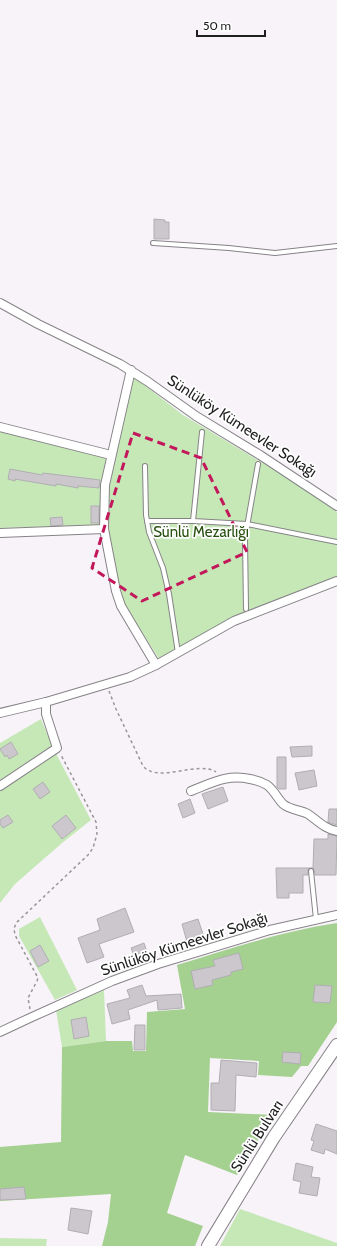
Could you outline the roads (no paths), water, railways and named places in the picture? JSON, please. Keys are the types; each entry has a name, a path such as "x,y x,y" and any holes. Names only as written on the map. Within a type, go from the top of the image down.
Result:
{"main road":[{"name":"Sünlü Bulvarı","path":"208,1246 274,1137 337,1046"}],"street":[{"name":"Sünlüköy Kümeevler Sokağı","path":"0,303 131,370 196,416 260,454 337,506"},
{"path":"131,370 111,455 105,491 104,529 121,606 156,666"},
{"path":"0,427 111,455"},
{"path":"0,533 104,529"},
{"path":"0,713 46,702 130,677 156,666 234,621 337,581"},
{"path":"0,786 57,748 46,714 46,702"},
{"path":"191,791 223,779 240,777 260,781 273,790 282,803 308,814 327,829 337,831"},
{"name":"Sünlüköy Kümeevler Sokağı","path":"0,1032 32,1016 112,981 158,964 270,930 337,915"}],"lane":[{"path":"153,243 229,248 275,253 337,246"},
{"path":"193,521 202,432"},
{"path":"246,609 244,556 247,524 258,464"},
{"path":"145,466 145,509 147,521 166,581 178,653"},
{"path":"147,521 193,521 247,524 337,542"},
{"path":"311,871 316,919"}],"park label":[{"name":"Sünlü Mezarlığı","path":"201,532"}]}
